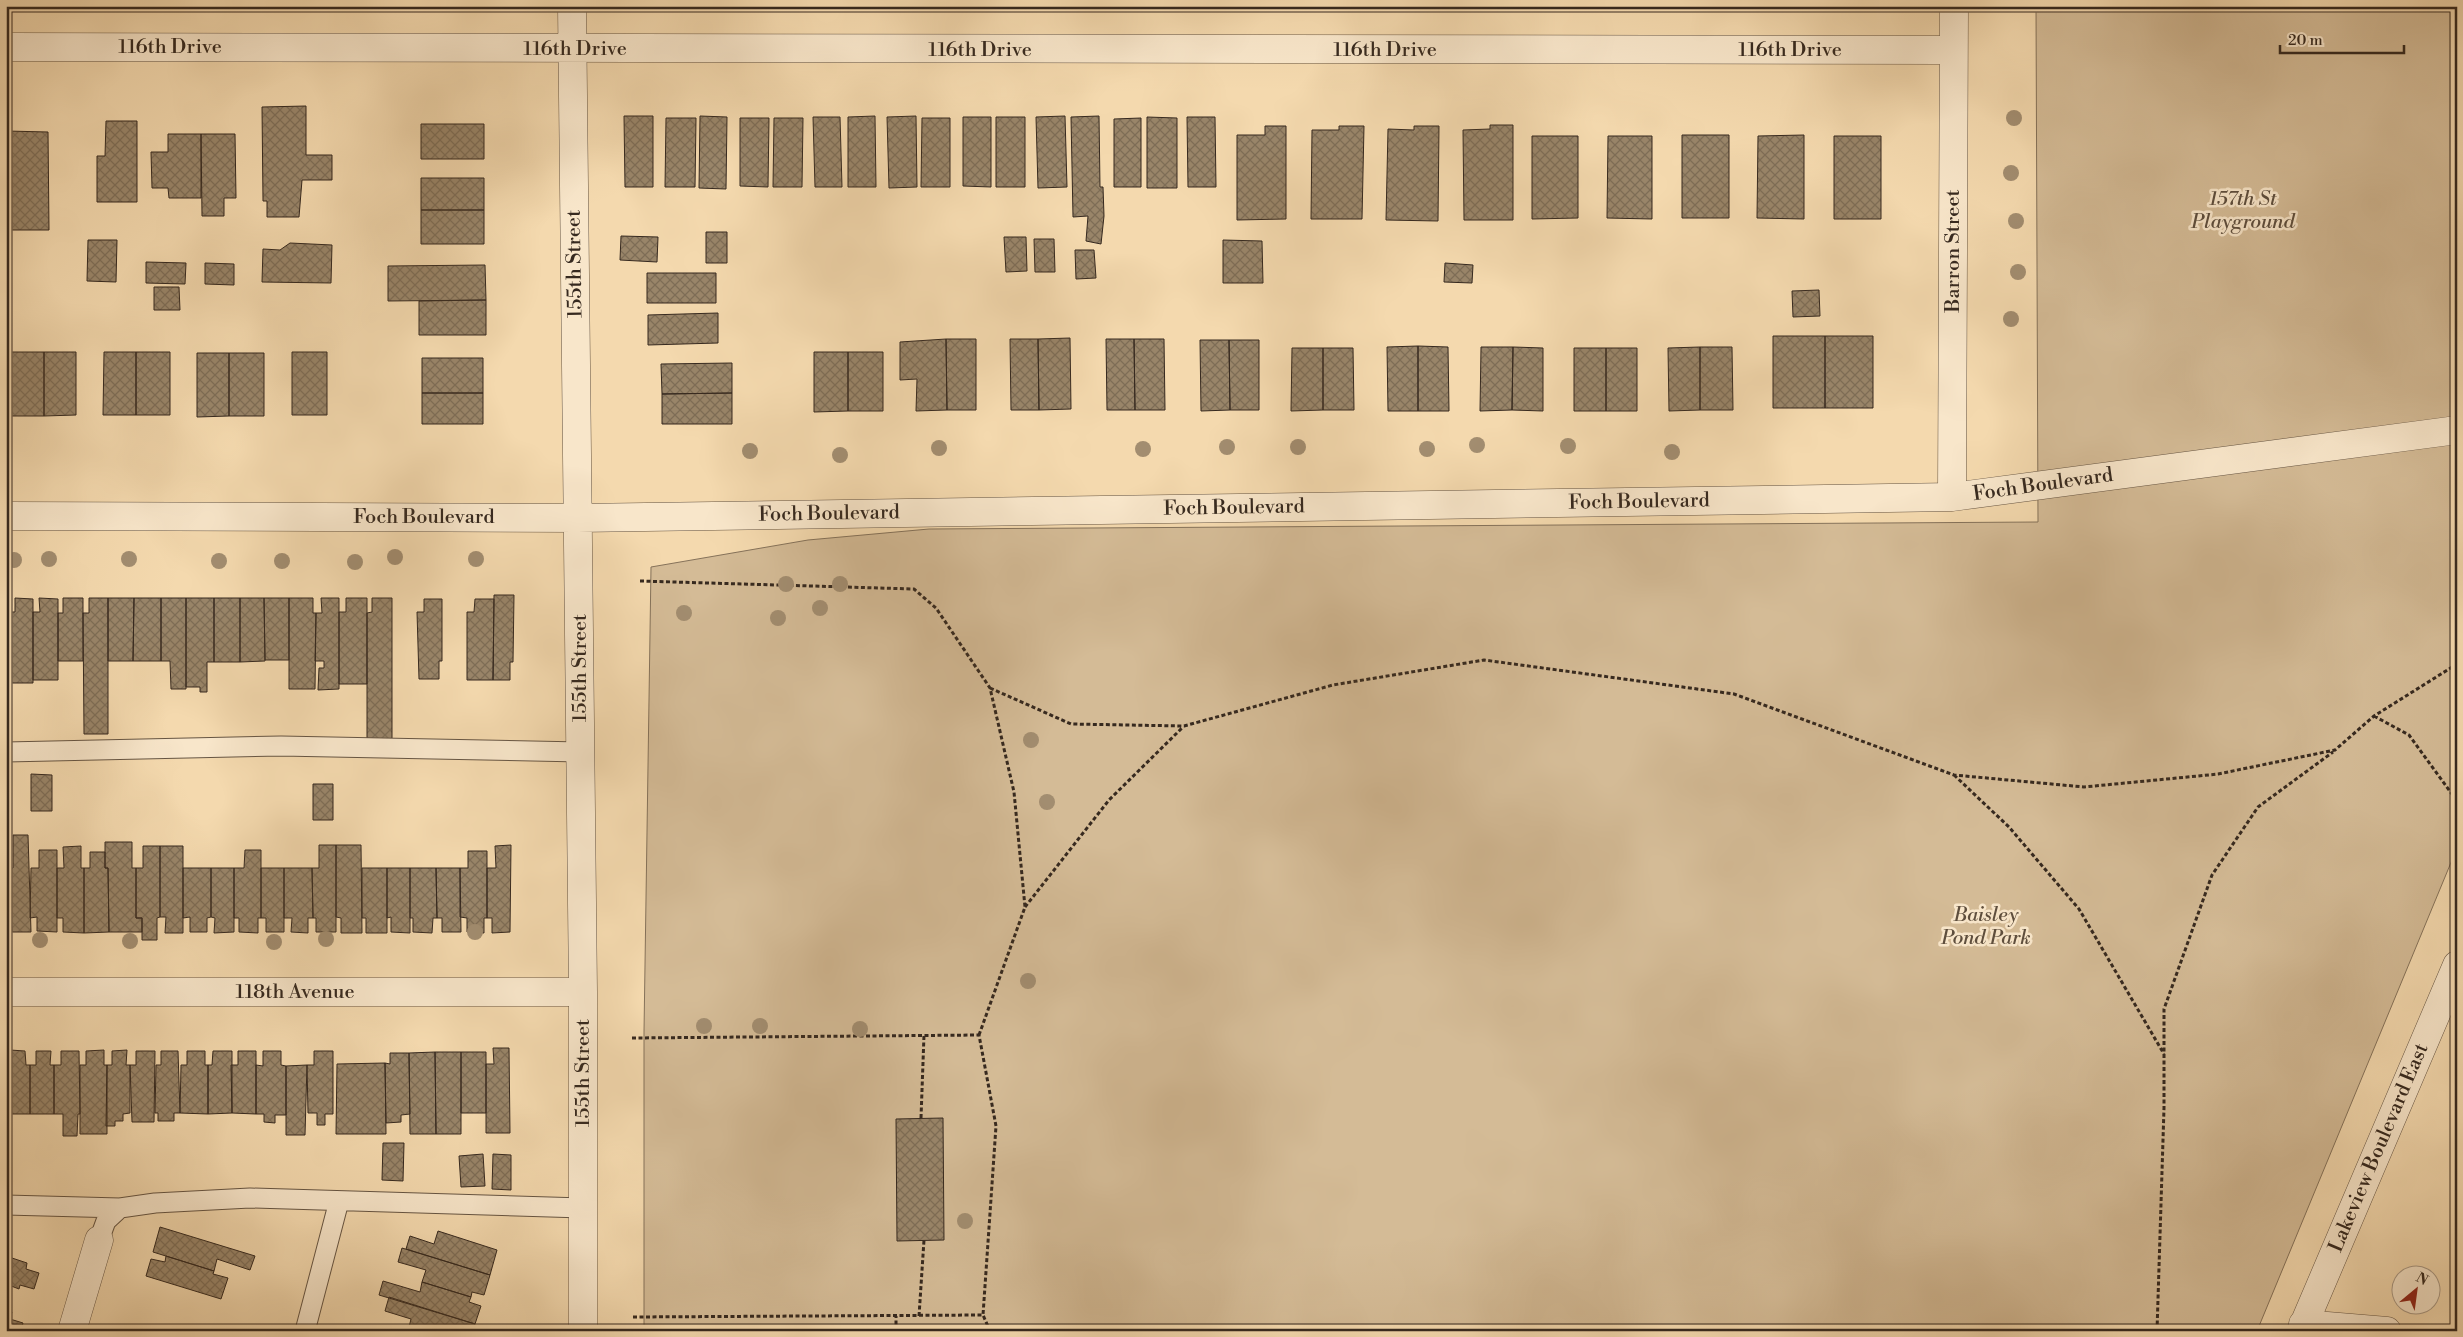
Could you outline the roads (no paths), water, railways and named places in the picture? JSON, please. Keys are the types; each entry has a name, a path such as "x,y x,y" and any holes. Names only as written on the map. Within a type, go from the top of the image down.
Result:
{"street":[{"name":"155th Street","path":"572,6 583,992 582,1331"},
{"name":"Barron Street","path":"1952,496 1954,6"},
{"name":"116th Drive","path":"6,47 1953,50"},
{"name":"Foch Boulevard","path":"6,516 578,518 1952,496 2457,430"},
{"name":"Lakeview Boulevard East","path":"2302,1327 2457,965"},
{"name":"118th Avenue","path":"6,992 583,992"},
{"path":"72,1331 99,1240"},
{"path":"2302,1327 2387,1331"}],"lane":[{"path":"6,752 281,746 581,752"},
{"path":"6,1206 120,1208 155,1203 250,1198 583,1208"},
{"path":"305,1331 339,1201"},
{"path":"99,1240 106,1221 120,1208"}],"park label":[{"name":"157th St Playground","path":"2243,210"},
{"name":"Baisley Pond Park","path":"1986,926"}]}
